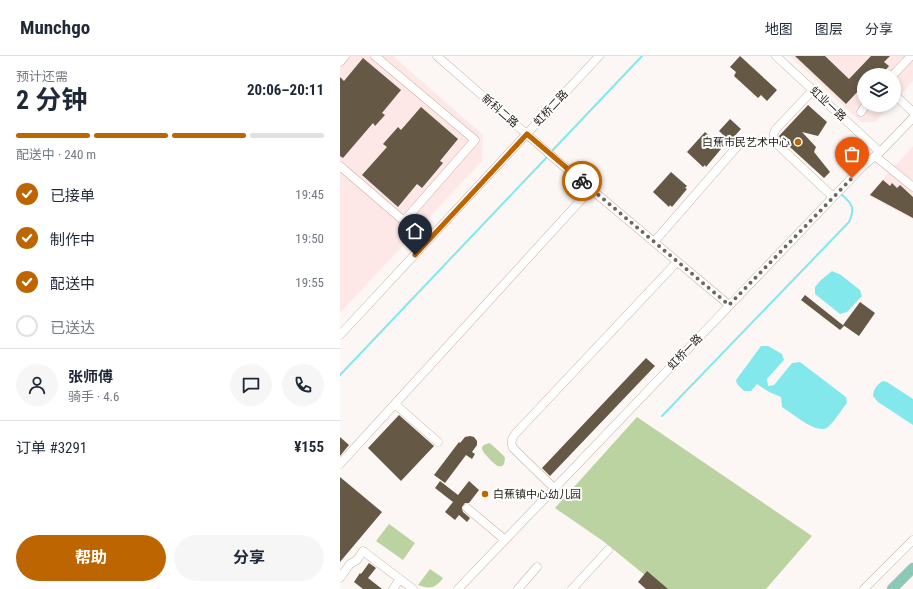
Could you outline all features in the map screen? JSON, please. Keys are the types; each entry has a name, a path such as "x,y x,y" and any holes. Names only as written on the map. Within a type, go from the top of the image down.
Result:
{"main road":[{"path":"892,589 913,568"}],"street":[{"path":"340,62 345,56"},
{"path":"340,166 404,221 476,140 375,56"},
{"name":"新科二路","path":"436,56 554,158 729,305"},
{"name":"虹桥二路","path":"340,335 599,56"},
{"name":"虹业一路","path":"776,56 913,187"},
{"path":"900,68 911,56"},
{"path":"813,90 776,129 774,132 774,139 778,145 833,198"},
{"path":"901,101 913,112"},
{"name":"虹桥一路","path":"458,589 863,166 878,154 913,118"},
{"path":"654,242 741,142"},
{"path":"340,464 591,188"},
{"path":"554,488 513,448 513,438 516,433 677,262"},
{"path":"395,404 438,442"},
{"path":"467,508 505,540"},
{"path":"864,589 913,540"},
{"path":"572,589 608,550"},
{"path":"340,578 350,564 357,560 363,551 412,589"},
{"path":"518,589 537,567"},
{"path":"392,589 400,579"}],"shaded area":[{"path":"340,56 393,56 483,135 482,161 340,313"},
{"path":"790,56 913,56 913,81 901,94 901,68 857,68 857,112 884,112 875,122 861,122"},
{"path":"913,146 913,220 868,195"}],"green space":[{"path":"637,417 812,536 766,589 662,589 603,541 555,508"},
{"path":"489,443 504,456 504,464 502,466 495,464 482,450 484,445"},
{"path":"389,524 415,543 403,560 376,541"},
{"path":"430,569 443,578 432,587 418,585"}],"water":[{"path":"832,271 841,275 860,290 862,296 847,312 840,314 815,294 815,287"},
{"path":"761,346 768,346 782,354 784,360 767,379 768,386 774,385 792,363 800,362 846,397 847,403 828,427 818,429 805,423 782,407 781,397 769,392 757,384 751,391 744,391 737,384 736,380"},
{"path":"883,381 887,382 913,399 913,425 878,402 873,396 876,387"}],"building":[{"path":"740,56 777,90 767,101 761,95 758,98 734,76 736,72 730,67"},
{"path":"795,56 825,56 849,79 857,71 857,92 846,104"},
{"path":"871,56 890,56 884,62 889,66 887,68 860,68"},
{"path":"363,58 401,90 382,113 385,115 375,126 373,123 343,158 340,156 340,77 344,81"},
{"name":"白蕉市民艺术中心","path":"808,105 827,122 818,136 802,132 816,147 814,152 830,172 824,178 779,136"},
{"path":"421,107 458,139 440,161 443,163 422,188 417,184 398,207 362,175 387,147 383,144 398,127 401,130"},
{"path":"730,119 741,129 730,141 719,131"},
{"path":"705,132 721,146 721,149 706,167 705,165 703,167 687,152"},
{"path":"671,172 687,186 685,188 687,189 672,207 670,205 669,207 653,192"},
{"path":"883,180 890,186 892,183 897,188 900,185 913,197 913,218 870,195"},
{"path":"805,295 844,326 840,330 801,300"},
{"path":"860,302 875,313 859,336 843,325"},
{"path":"646,358 655,366 550,476 542,468"},
{"path":"399,415 434,446 401,481 368,448"},
{"path":"340,437 349,445 340,456"},
{"path":"465,437 474,437 477,441 477,445 472,452 475,454 472,459 466,455 445,483 434,475 459,442 460,443"},
{"path":"340,477 382,512 340,562"},
{"path":"440,481 458,495 469,481 479,490 469,503 465,503 462,507 463,512 470,518 467,522 459,515 455,520 445,512 453,502 435,488"},
{"path":"369,563 376,568 368,578 382,589 363,589 354,582"},
{"path":"647,571 668,589 646,589 638,582"}],"waterway":[{"path":"551,152 642,56"},
{"path":"340,375 548,156"},
{"path":"662,416 849,222 852,214 852,207 849,201 842,195"}],"way so far":[{"path":"582,181 729,305 852,178"}],"place":[{"name":"白蕉市民艺术中心","path":"798,142"},
{"name":"白蕉镇中心幼儿园","path":"485,494"}],"route":[{"path":"415,255 527,134 582,181"}]}
